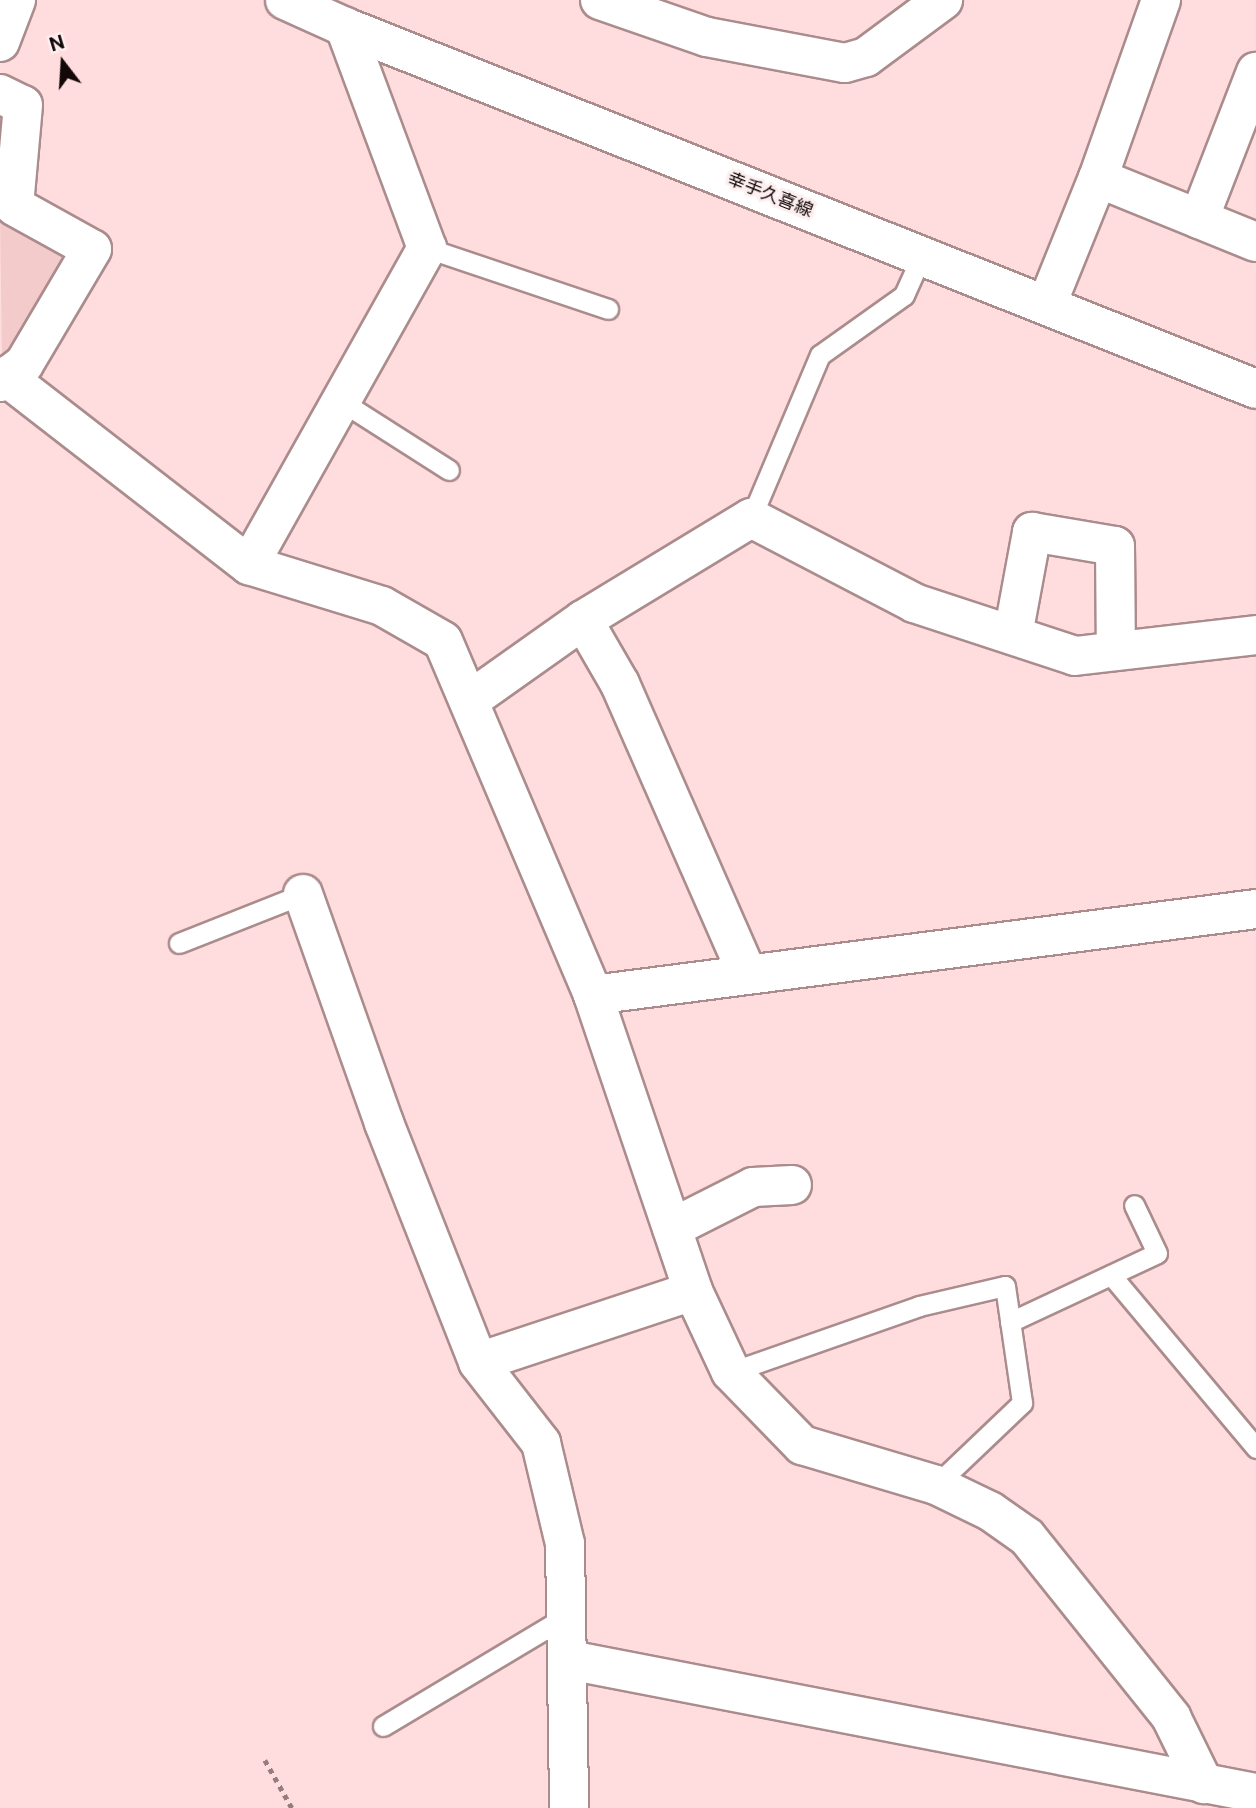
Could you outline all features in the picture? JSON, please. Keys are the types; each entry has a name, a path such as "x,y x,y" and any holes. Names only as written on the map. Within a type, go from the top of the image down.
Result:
{"street":[{"path":"0,41 16,0"},
{"name":"幸手久喜線","path":"285,0 345,27 1256,389"},
{"path":"600,0 707,37 845,63 866,57 943,0"},
{"path":"1046,304 1098,178 1161,0"},
{"path":"249,565 427,248 345,27"},
{"path":"1199,219 1256,72"},
{"path":"0,94 23,105 14,206 92,249 24,365 2,379 249,565 382,607 443,641 593,995 693,1291 731,1372 802,1445 936,1485 990,1511 1027,1537 1171,1717 1204,1784"},
{"path":"1098,178 1256,242"},
{"path":"470,700 583,620 751,518 914,603 1075,656 1256,635"},
{"path":"1013,635 1032,532 1115,546 1116,651"},
{"path":"583,620 620,684 747,974"},
{"path":"303,894 384,1124 478,1362 541,1443 565,1544 569,1660 569,1808"},
{"path":"593,995 1256,909"},
{"path":"671,1228 753,1187 792,1185"},
{"path":"478,1362 693,1291"},
{"path":"569,1660 1256,1793"}],"lane":[{"path":"427,248 608,309"},
{"path":"751,518 820,355 904,295 922,255"},
{"path":"341,401 449,470"},
{"path":"178,943 303,894"},
{"path":"1010,1322 1157,1253 1134,1205"},
{"path":"1111,1275 1256,1448"},
{"path":"731,1372 919,1306 1005,1286 1022,1403 936,1485"},
{"path":"383,1726 567,1616"}],"path":[{"path":"265,1760 292,1808"}],"shaded area":[{"path":"0,213 62,249 68,268 22,350 2,359"}]}
